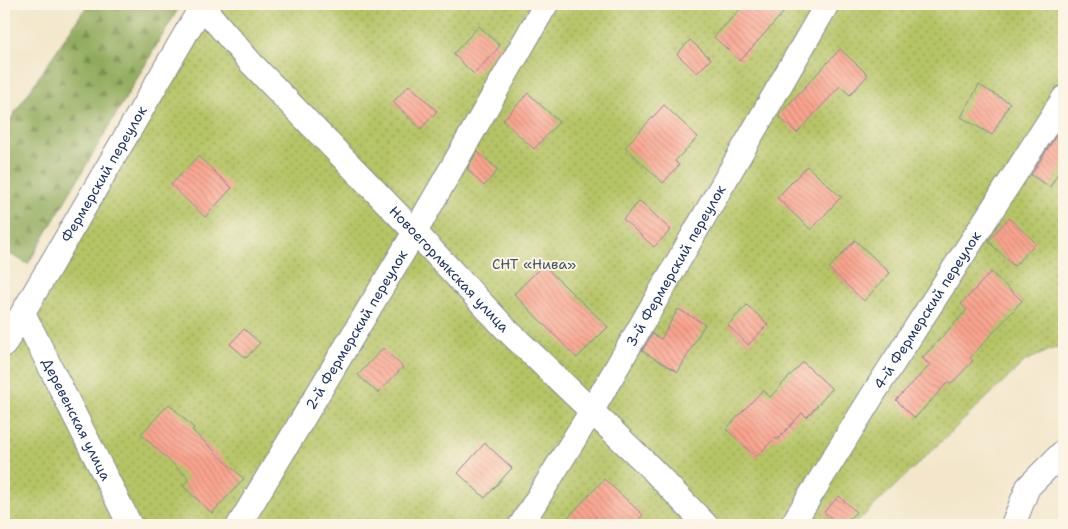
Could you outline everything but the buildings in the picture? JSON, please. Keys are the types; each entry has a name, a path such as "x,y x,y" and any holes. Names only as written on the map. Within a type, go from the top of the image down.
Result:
{"street":[{"name":"2-й Фермерский переулок","path":"239,525 415,232 546,4"},
{"name":"3-й Фермерский переулок","path":"521,525 591,412 827,4"},
{"name":"Новоегорлыкская улица","path":"202,5 251,63 506,329 650,468 706,525"},
{"name":"Фермерский переулок","path":"4,345 202,5"},
{"name":"4-й Фермерский переулок","path":"792,525 879,385 1064,98"},
{"name":"Деревенская улица","path":"22,313 130,525"},
{"path":"1013,525 1028,487 1064,451"}],"green space":[{"path":"88,4 181,4 28,264 4,251 4,129"},
{"name":"СНТ «Нива»","path":"205,4 1064,4 1064,344 1025,361 854,525 4,525 4,348"}]}
